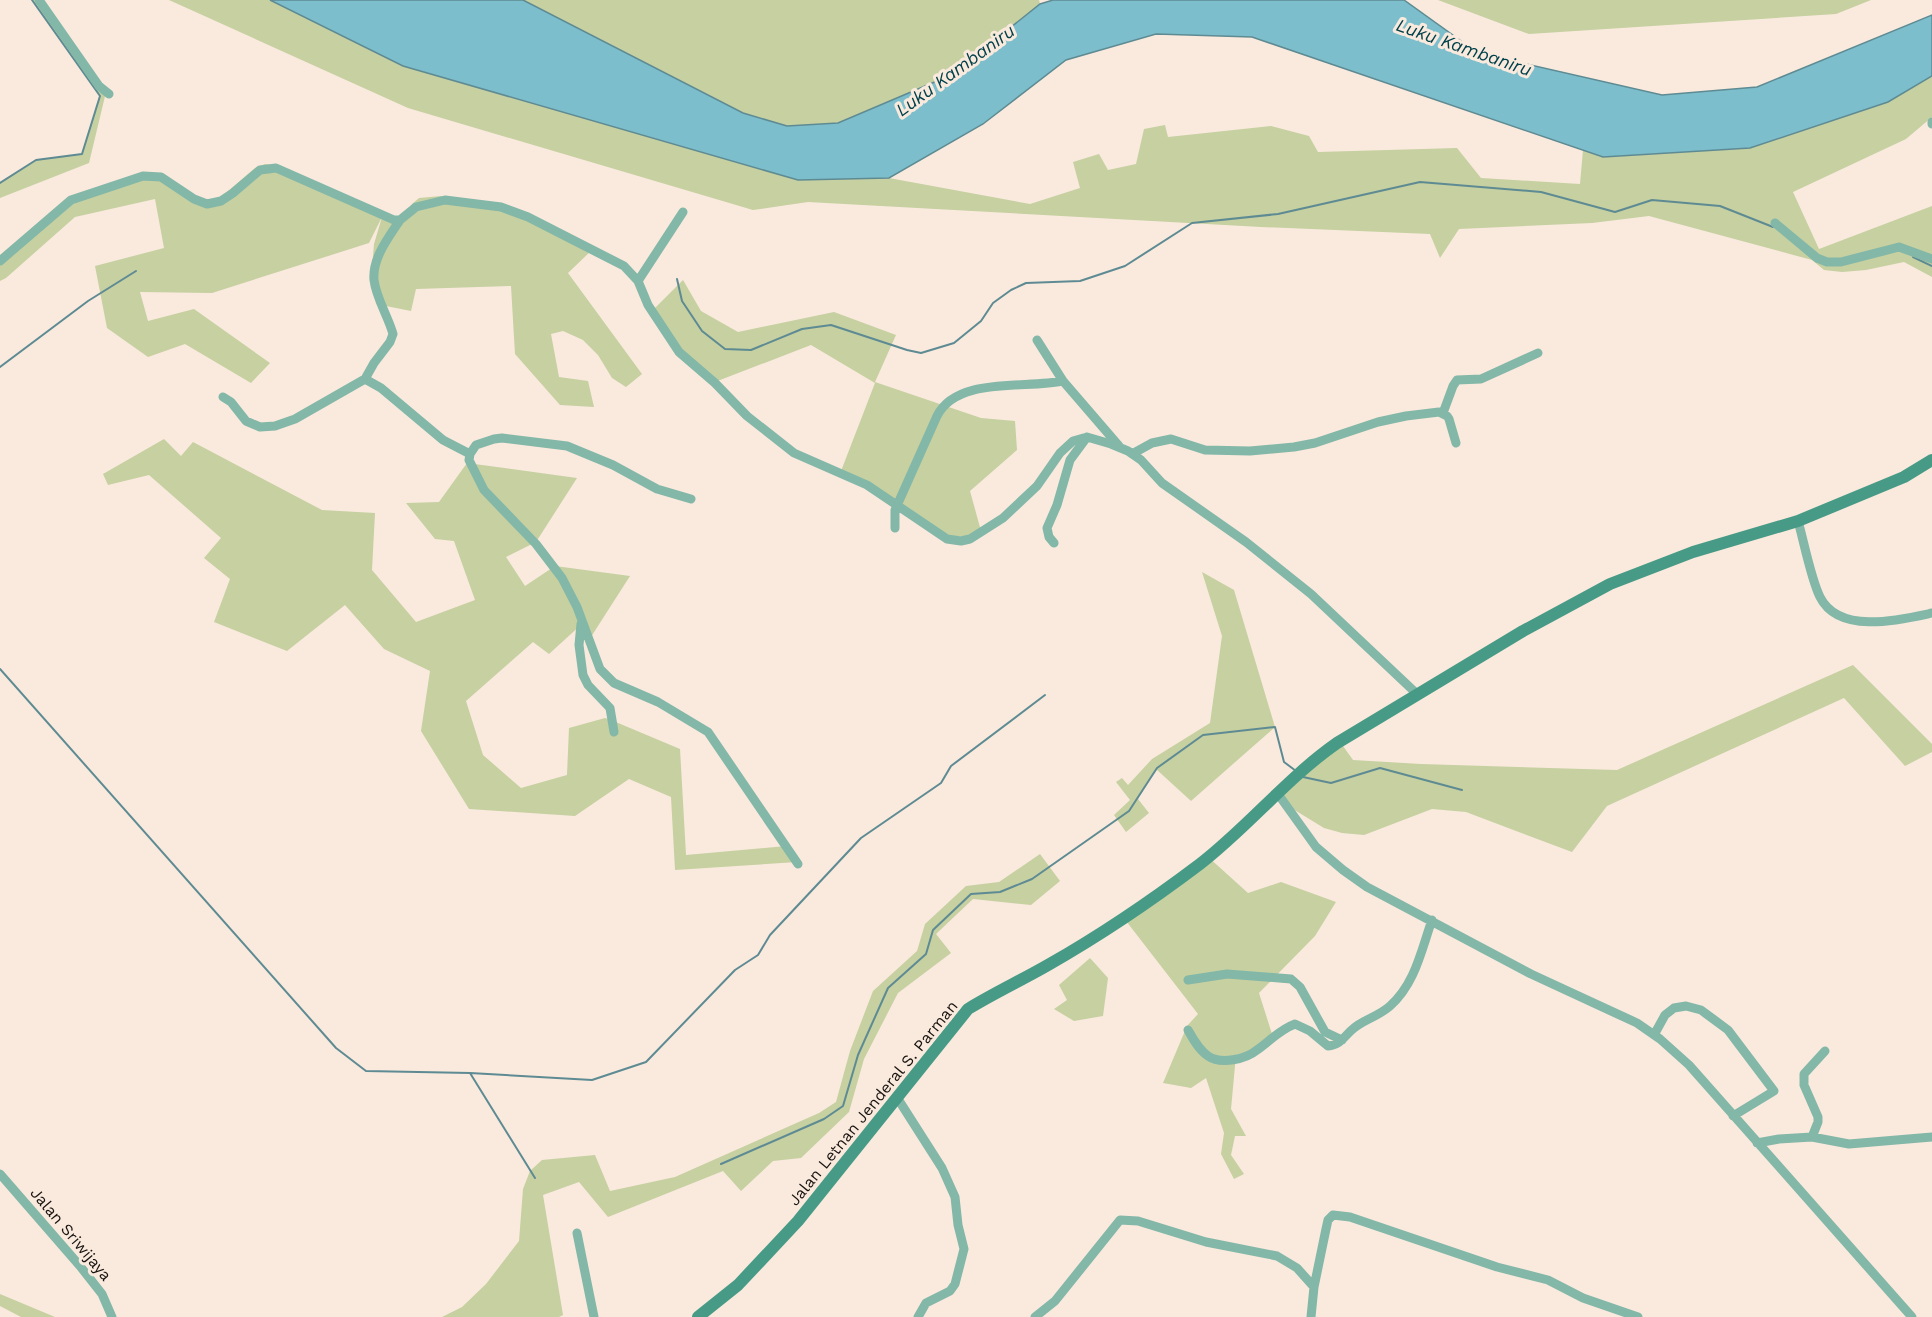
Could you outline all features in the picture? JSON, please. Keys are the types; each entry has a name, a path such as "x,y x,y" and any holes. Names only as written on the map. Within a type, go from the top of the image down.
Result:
{"street":[{"path":"39,0 99,86 109,94"},
{"path":"0,261 71,200 143,176 161,177 194,199 207,204 220,201 233,193 260,170 276,168 390,219 400,220"},
{"path":"223,397 231,402 246,422 260,427 275,426 295,419 365,379 393,334 374,280 382,248 400,220 416,207 445,200 501,207 528,217 624,266 638,281 648,305 679,352 715,382 747,416 794,453 867,485 947,539 961,541 970,539 1019,505 1037,486 1065,447 1086,436 1132,454 1162,483 1246,542 1311,594 1418,694"},
{"path":"638,281 684,212"},
{"path":"1775,223 1817,258 1827,262 1841,262 1899,247 1932,259"},
{"path":"1036,340 1063,381 1120,448"},
{"path":"1443,413 1457,381 1481,380 1538,353"},
{"path":"365,379 381,388 443,440 470,454"},
{"path":"895,528 895,510 942,406 949,400 975,389 1046,385 1063,381"},
{"path":"1132,454 1152,443 1171,439 1205,450 1250,452 1294,447 1315,443 1387,420 1443,413 1449,419 1456,443"},
{"path":"1054,543 1049,537 1047,528 1057,505 1070,460 1086,436"},
{"path":"691,499 657,489 613,465 567,446 502,438 476,445 470,454 471,467 484,490 552,562 571,593 600,669 607,678 658,702 708,732 798,864"},
{"name":"Jalan Letnan Jenderal S. Parman","path":"698,1317 738,1285 782,1239 898,1099 968,1009 997,991 1050,964 1134,912 1202,862 1311,763 1337,743 1523,631 1610,584 1693,552 1798,521 1904,477 1932,460"},
{"path":"1798,521 1820,596 1831,610 1850,619 1878,623 1932,613"},
{"path":"582,621 579,645 583,675 588,685 610,708 614,732"},
{"path":"1278,794 1304,832 1330,860 1367,887 1479,947 1637,1023 1654,1035 1689,1065 1912,1317"},
{"path":"1188,1030 1208,1056 1217,1059 1246,1056 1256,1051 1276,1033 1295,1024 1310,1031 1328,1046 1334,1046 1353,1028 1389,1007 1407,986 1416,970 1432,920"},
{"path":"1188,980 1227,974 1291,979 1300,987 1325,1032 1342,1040"},
{"path":"1654,1035 1669,1011 1686,1006 1701,1010 1728,1030 1774,1091 1733,1116"},
{"path":"1812,1137 1818,1117 1804,1086 1804,1074 1825,1051"},
{"path":"898,1099 942,1168 955,1197 958,1225 964,1249 960,1269 950,1291 926,1303 918,1317"},
{"path":"1757,1143 1812,1137 1849,1144 1932,1137"},
{"name":"Jalan Sriwijaya","path":"0,1174 85,1272 102,1294 112,1317"},
{"path":"1311,1317 1314,1287 1328,1220 1333,1215 1350,1217 1497,1267 1548,1280 1583,1298 1638,1317"},
{"path":"1035,1317 1055,1301 1120,1220 1138,1221 1206,1242 1277,1256 1289,1261 1306,1276 1314,1287"},
{"path":"577,1233 586,1289 594,1317"}],"green space":[{"path":"32,0 43,0 106,92 89,163 0,198 0,183 36,160 82,154 100,96"},
{"path":"169,0 270,0 403,66 798,180 889,178 1030,204 1080,188 1073,162 1099,154 1108,170 1136,164 1144,129 1165,125 1168,137 1271,126 1309,136 1318,152 1457,148 1481,178 1580,184 1583,150 1603,157 1750,148 1888,102 1932,76 1932,117 1906,139 1793,192 1819,249 1932,206 1932,277 1904,262 1866,270 1842,272 1824,270 1812,260 1649,216 1592,223 1459,229 1440,258 1430,234 808,202 753,210 408,108"},
{"path":"523,0 1039,0 1040,4 951,75 838,123 787,126 743,113"},
{"path":"1438,0 1871,0 1836,14 1529,34"},
{"path":"265,164 279,166 394,218 409,211 412,204 419,198 441,196 505,206 593,249 568,273 642,374 626,387 612,378 598,355 583,340 563,331 551,334 559,377 588,381 594,407 560,405 515,354 511,286 416,289 411,311 386,306 372,268 374,244 382,217 369,243 212,293 140,292 148,321 194,309 270,363 251,383 185,344 148,357 107,328 95,266 164,248 155,199 75,217 0,281 0,259 59,205 149,173 198,199 209,201 221,197 255,168"},
{"path":"683,280 701,311 738,332 834,312 896,335 875,382 981,418 1015,421 1017,450 970,491 981,531 971,537 946,536 841,471 875,383 811,345 715,382 681,350 654,309"},
{"path":"164,439 181,456 193,442 322,510 375,513 372,570 416,622 475,600 454,541 435,539 406,503 439,502 467,463 577,478 536,542 506,557 525,586 555,566 630,576 589,640 583,623 549,654 533,642 466,701 483,755 521,788 567,775 569,728 605,718 611,720 680,749 686,855 786,846 797,862 675,870 671,797 629,779 575,816 469,809 421,731 430,671 384,649 345,605 287,651 214,622 230,579 204,558 221,538 149,475 108,485 103,474"},
{"path":"1202,572 1234,590 1275,727 1191,801 1156,769 1138,799 1149,813 1126,832 1114,815 1130,800 1116,782 1122,778 1128,785 1152,759 1210,723 1222,636"},
{"path":"1853,665 1932,744 1932,752 1905,766 1844,698 1607,806 1572,852 1466,812 1432,809 1364,835 1342,833 1324,828 1288,806 1278,792 1338,739 1353,760 1617,770"},
{"path":"1040,854 1060,881 1031,905 973,899 936,934 951,953 898,993 864,1059 849,1112 801,1158 773,1161 741,1191 723,1171 608,1217 579,1182 543,1195 563,1315 559,1317 442,1317 462,1307 486,1284 519,1241 523,1189 530,1171 542,1160 595,1155 610,1191 675,1177 819,1113 836,1102 850,1051 873,991 917,951 925,924 966,886 999,882"},
{"path":"1207,856 1248,893 1281,882 1336,902 1315,936 1259,993 1272,1034 1252,1051 1236,1055 1231,1109 1246,1136 1235,1136 1231,1155 1244,1174 1234,1179 1221,1154 1224,1133 1206,1078 1191,1088 1163,1083 1187,1026 1198,1014 1123,917"},
{"path":"1090,958 1108,978 1103,1016 1074,1021 1054,1009 1067,1000 1059,985"},
{"path":"0,1294 55,1317 21,1317 0,1306"}],"water":[{"name":"Luku Kambaniru","path":"270,0 523,0 743,113 787,126 838,123 951,75 1040,4 1053,0 1404,0 1478,53 1662,95 1757,87 1932,15 1932,76 1888,102 1750,148 1603,157 1252,37 1156,34 1066,60 983,124 889,178 798,180 403,66"}],"waterway":[{"path":"0,183 36,160 82,154 100,96 32,0"},
{"path":"677,279 682,301 702,331 725,349 751,350 802,329 831,325 921,353 954,343 981,321 993,303 1011,290 1026,283 1080,281 1125,266 1192,223 1278,214 1420,182 1541,192 1615,212 1652,200 1720,206 1773,227"},
{"path":"1913,257 1932,266"},
{"path":"0,367 88,301 136,271"},
{"path":"0,669 336,1048 366,1071 470,1073 592,1080 646,1062 735,970 758,955 770,935 861,838 941,783 951,766 1045,695"},
{"path":"721,1164 824,1119 843,1106 858,1055 888,988 926,954 933,930 971,894 1000,892 1032,879 1129,811 1157,768 1203,735 1275,727 1284,762 1296,771"},
{"path":"1303,777 1331,783 1380,768 1462,790"},
{"path":"470,1073 535,1178"}]}
